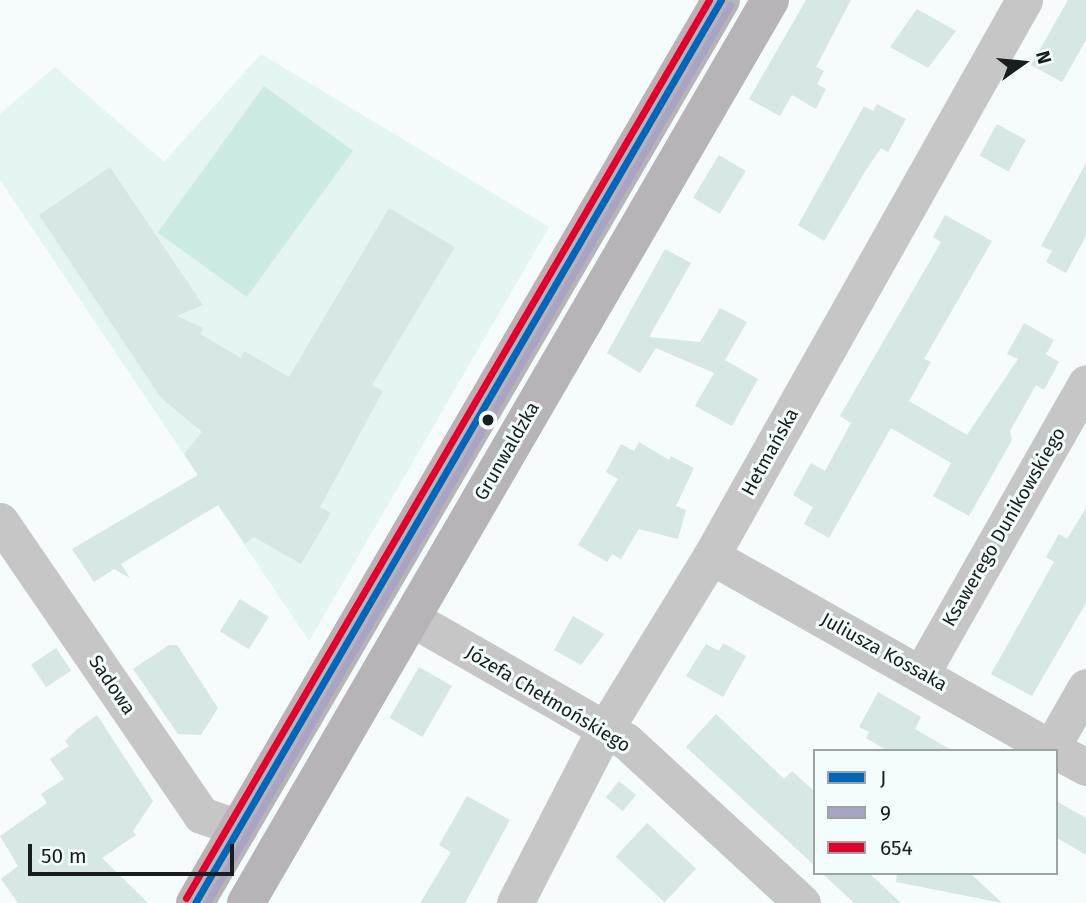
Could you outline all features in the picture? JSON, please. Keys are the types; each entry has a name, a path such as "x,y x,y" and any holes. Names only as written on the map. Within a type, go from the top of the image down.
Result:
{"main road":[{"path":"195,903 721,0"},
{"name":"Grunwaldzka","path":"246,903 770,0"}],"street":[{"name":"Hetmańska","path":"515,903 605,729 711,556 1024,0"},
{"name":"Ksawerego Dunikowskiego","path":"922,672 1086,383"},
{"name":"Sadowa","path":"0,521 201,815 239,828"},
{"name":"Juliusza Kossaka","path":"711,556 922,672 1052,749"},
{"name":"Józefa Chełmońskiego","path":"411,618 626,741 802,903"},
{"path":"1055,749 1086,687"},
{"name":"Juliusza Kossaka","path":"1058,752 1086,768"}],"shaded area":[{"path":"261,54 549,227 309,641 0,180 0,114 55,67 164,162"}],"green space":[{"path":"264,86 353,151 247,297 158,232"}],"building":[{"path":"806,0 851,0 816,67 824,71 817,84 826,89 816,109 792,95 780,116 749,99"},
{"path":"1068,0 1086,0 1086,40 1062,82 1031,65"},
{"path":"917,9 956,31 928,68 890,47"},
{"path":"877,104 906,119 888,152 881,148 866,170 824,241 798,225 864,106 873,111"},
{"path":"997,124 1026,140 1008,171 980,155"},
{"path":"719,155 746,171 720,214 693,198"},
{"path":"1086,163 1086,236 1066,273 1046,262 1052,251 1041,246"},
{"path":"110,167 203,305 177,316 203,328 200,334 241,358 244,351 289,377 389,208 455,247 372,385 383,391 320,507 331,513 301,564 254,537 245,544 218,505 121,564 130,578 114,569 94,582 72,549 198,475 184,454 202,432 161,398 39,215"},
{"path":"945,215 992,241 924,359 931,362 909,401 967,435 1018,359 1007,354 1024,323 1054,340 1046,354 1059,362 1044,390 1036,385 1010,431 1012,440 969,516 933,496 951,463 891,428 829,538 804,524 813,507 793,495 811,463 825,471 851,423 840,416 941,242 933,237"},
{"path":"665,249 691,263 649,337 700,342 720,308 747,322 725,360 758,379 732,426 695,406 714,373 656,348 640,373 607,353"},
{"path":"639,442 669,460 671,456 694,468 676,506 686,510 678,539 639,529 621,559 612,554 607,562 578,545 618,479 606,472 621,444 634,451"},
{"path":"1086,508 1086,603 1032,696 991,674 1054,562 1046,557 1059,534 1067,539"},
{"path":"240,599 269,617 249,649 220,631"},
{"path":"573,616 604,634 581,665 554,650"},
{"path":"723,643 746,656 723,697 686,676 706,644 719,651"},
{"path":"169,645 177,645 218,708 201,735 178,734 133,669"},
{"path":"56,648 71,670 46,687 31,665"},
{"path":"419,667 452,686 422,737 390,718"},
{"path":"878,692 921,717 915,729 950,749 885,749 866,738 869,732 859,727"},
{"path":"716,714 784,779 792,771 813,790 813,864 686,747"},
{"path":"97,715 153,801 133,831 136,835 102,858 148,903 18,903 1,879 18,866 0,836 47,803 41,794 64,779 50,759 69,746 65,741"},
{"path":"619,781 636,795 623,811 606,797"},
{"path":"467,796 510,820 465,903 420,903 451,852 439,845"},
{"path":"1058,802 1086,818 1086,855 1058,838"},
{"path":"647,823 696,869 665,902 616,857"},
{"path":"824,875 871,875 901,903 854,903"},
{"path":"897,875 972,875 1002,903 896,882"}],"transit line":[{"name":"654","path":"186,898 709,0"},
{"name":"J","path":"195,903 721,0"},
{"name":"9","path":"207,903 730,5"}]}
